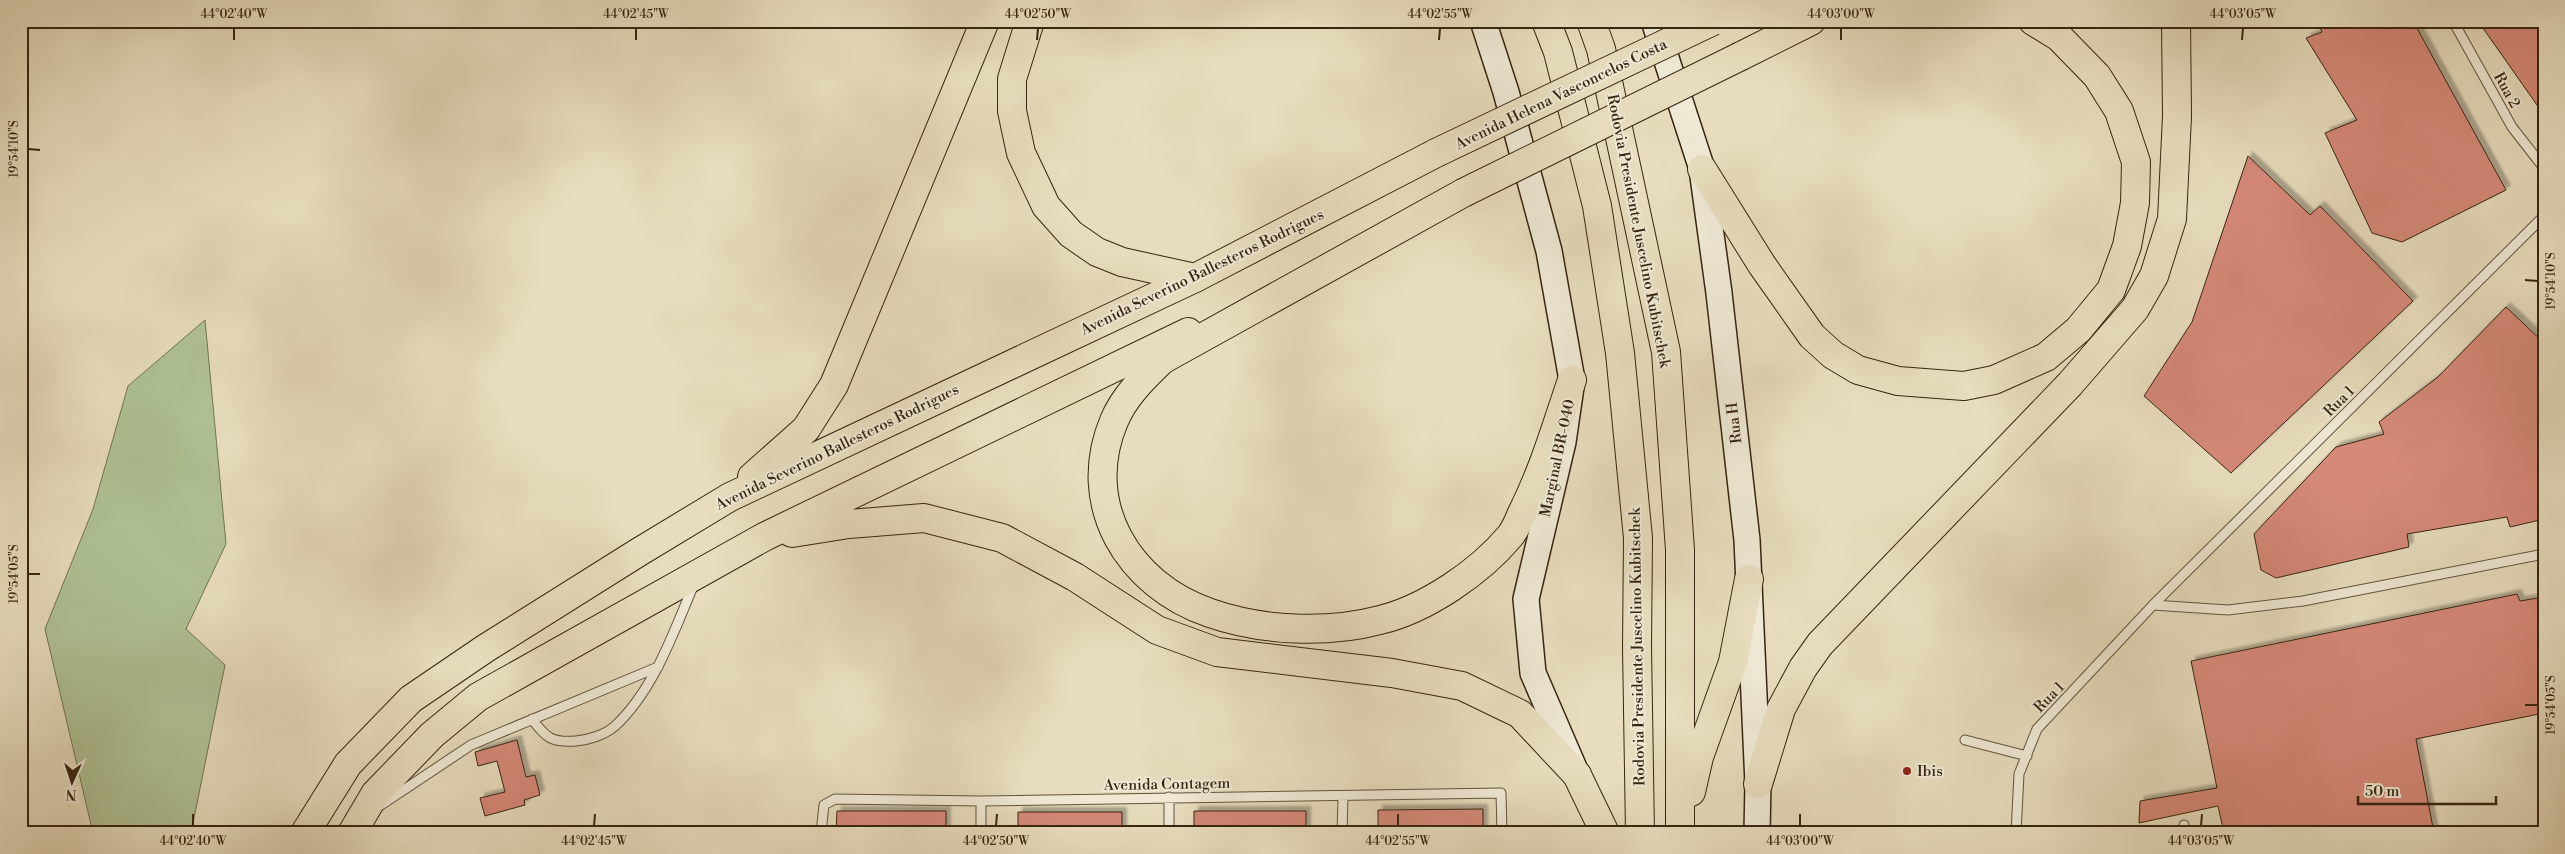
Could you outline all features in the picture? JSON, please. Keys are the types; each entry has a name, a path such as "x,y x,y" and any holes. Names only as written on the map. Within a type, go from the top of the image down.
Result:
{"main road":[{"path":"730,496 806,429 834,386 986,21"},
{"path":"1030,21 1012,79 1012,111 1021,153 1046,206 1071,234 1097,252 1122,262 1194,278"},
{"name":"Marginal BR-040","path":"1483,21 1506,92 1549,251 1572,380 1563,442 1526,599 1532,672 1577,774"},
{"name":"Rodovia Presidente Juscelino Kubitschek","path":"1546,21 1558,52 1597,206 1620,353 1638,538 1636,647 1640,833"},
{"name":"Rodovia Presidente Juscelino Kubitschek","path":"1591,21 1601,49 1618,124 1666,352 1680,550 1681,833"},
{"name":"Rua H","path":"1654,21 1702,169 1748,540 1758,784 1757,833"},
{"name":"Avenida Helena Vasconcelos Costa","path":"1436,153 1713,21"},
{"path":"1702,169 1767,273 1812,336 1833,355 1858,370 1898,381 1964,386 1994,380 2046,357 2078,330 2111,290 2127,246 2135,203 2136,162 2119,111 2096,76 2059,37 2033,21"},
{"path":"1758,784 1780,709 1803,668 1820,644 2070,384 2135,309 2154,276 2172,219 2177,116 2176,21"},
{"path":"1572,380 1535,488 1511,535 1470,574 1430,600 1382,620 1336,628 1249,623 1209,613 1174,596 1141,571 1122,545 1106,513 1102,485 1103,457 1114,421 1135,387 1162,360 1463,193 1812,22"},
{"name":"Avenida Severino Ballesteros Rodrigues","path":"306,833 348,764 411,699 486,648 730,496 1194,278 1436,153"},
{"path":"355,826 375,794 432,735 478,697 764,538 1365,246"},
{"path":"764,538 849,524 924,518 1002,538 1075,577 1157,630 1217,652 1392,673 1462,686 1520,714 1577,774 1605,833"},
{"path":"1681,833 1699,757 1733,662 1749,579"}],"lane":[{"name":"Rua 2","path":"2453,21 2512,127 2544,168"},
{"name":"Rua 1","path":"2016,833 2019,774 2038,729 2153,605 2544,216"},
{"path":"2153,605 2228,610 2293,602 2544,554"},
{"path":"532,719 543,734 558,742 596,736 613,728 627,713 658,667 699,573"},
{"path":"355,826 472,745 658,667"},
{"path":"1965,740 2026,756"},
{"name":"Avenida Contagem","path":"822,833 824,805 835,799 981,801 1501,793 1502,833"},
{"path":"1342,833 1343,796"},
{"path":"1169,797 1169,833"},
{"path":"981,801 981,833"}],"green space":[{"path":"205,320 226,544 186,629 225,665 191,833 93,833 45,629 93,509 128,386"}],"building":[{"path":"2317,21 2413,21 2506,190 2402,242 2372,233 2325,133 2357,120 2306,38 2322,32"},
{"path":"2478,21 2544,21 2544,115"},
{"path":"2248,156 2310,215 2320,206 2413,301 2231,473 2144,396 2192,322"},
{"path":"2506,307 2544,343 2544,519 2510,527 2507,517 2407,534 2409,547 2276,578 2261,570 2254,534 2336,447 2384,434 2379,422 2438,377"},
{"path":"2517,594 2520,601 2544,597 2544,713 2416,739 2434,833 2224,833 2218,806 2139,823 2140,801 2217,788 2191,661"},
{"path":"517,740 526,777 535,775 540,795 524,800 525,805 485,816 480,798 505,792 497,761 478,766 475,752"},
{"path":"1483,809 1483,833 1378,833 1378,810"},
{"path":"837,811 946,811 946,833 836,833"},
{"path":"1194,811 1306,811 1306,833 1194,833"},
{"path":"1018,812 1122,812 1122,833 1018,833"}],"place":[{"name":"Ibis","path":"1907,771"}]}
